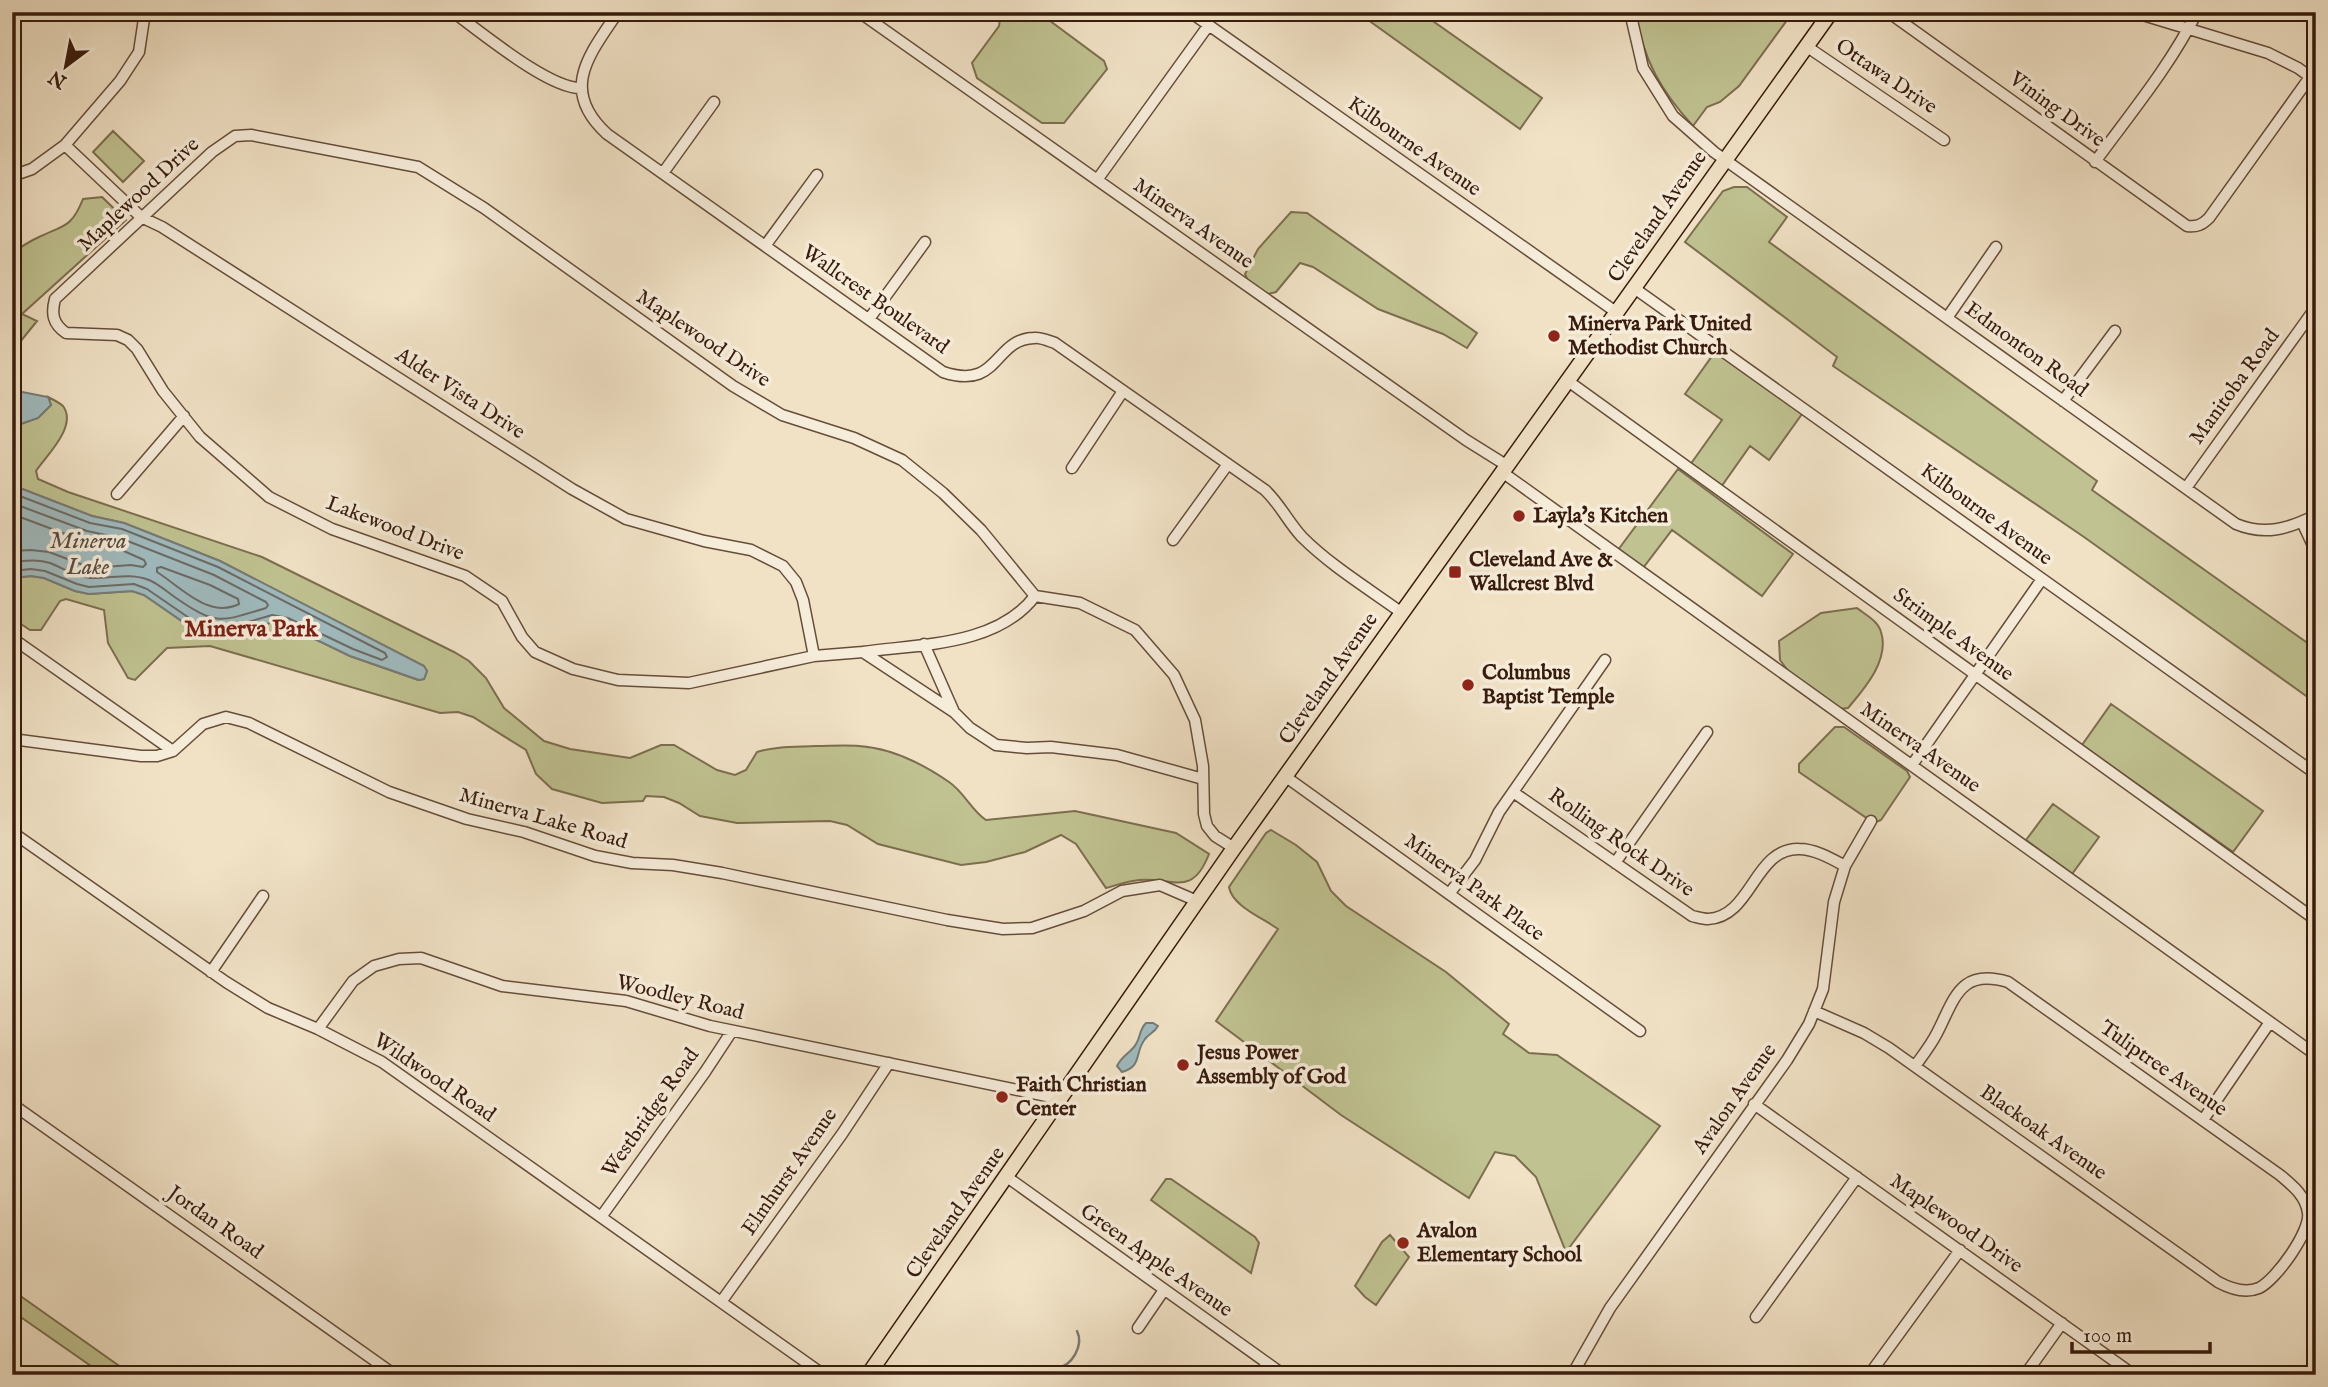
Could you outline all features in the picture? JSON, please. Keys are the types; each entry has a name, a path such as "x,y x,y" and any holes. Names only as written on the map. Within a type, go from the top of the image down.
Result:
{"main road":[{"name":"Cleveland Avenue","path":"868,1375 1234,848 1831,12"}],"street":[{"path":"12,176 33,169 65,145 120,81 139,52 145,12"},
{"path":"453,12 550,80 572,88 580,88 589,57 618,12"},
{"name":"Minerva Avenue","path":"859,12 1466,440 2316,1055"},
{"name":"Kilbourne Avenue","path":"1190,12 1616,312"},
{"name":"Edmonton Road","path":"1630,12 1643,68 1673,116 1724,159 2236,524 2253,531 2267,531 2302,522 2316,515"},
{"name":"Vining Drive","path":"1888,12 2179,223 2194,227 2206,221 2313,79"},
{"path":"2133,12 2268,52 2313,79"},
{"path":"2095,162 2189,28 2197,12"},
{"path":"1097,180 1209,26"},
{"name":"Ottawa Drive","path":"1806,46 1944,140"},
{"name":"Wallcrest Boulevard","path":"580,88 584,106 594,122 607,134 943,372 959,377 975,376 990,368 1015,342 1035,337 1055,343 1272,497 1315,550 1402,613"},
{"path":"663,173 714,102"},
{"name":"Maplewood Drive","path":"54,321 52,310 55,299 212,152 235,136 251,135 418,167 484,208 733,386 782,415 854,438 902,460 943,493 981,530 1035,596"},
{"name":"Alder Vista Drive","path":"65,145 141,217 162,227 572,489 626,519 704,541 751,550 783,566 796,582 803,600 814,656"},
{"path":"765,246 817,175"},
{"path":"869,318 925,242"},
{"path":"1947,318 1996,247"},
{"name":"Kilbourne Avenue","path":"1634,288 2316,774"},
{"name":"Manitoba Road","path":"2186,488 2316,307"},
{"name":"Lakewood Drive","path":"54,321 66,333 117,335 128,340 137,349 163,391 200,437 269,497 332,529 465,576 502,601 522,637 535,652 573,669 618,680 689,682 814,656 969,638 1004,622 1030,603 1035,596"},
{"path":"2063,401 2115,331"},
{"name":"Strimple Avenue","path":"1568,381 2316,919"},
{"path":"1072,468 1123,391"},
{"path":"117,494 184,416"},
{"path":"1173,540 1228,464"},
{"path":"2302,522 2316,552"},
{"path":"1912,765 2042,579"},
{"path":"1035,596 1080,603 1135,630 1174,675 1195,720 1207,826 1215,836 1234,848"},
{"path":"12,638 173,751"},
{"path":"924,644 954,712"},
{"path":"863,652 954,712 970,728 996,745 1051,747 1117,755 1203,779"},
{"path":"1449,894 1475,860 1499,812 1605,660"},
{"name":"Minerva Lake Road","path":"173,751 203,724 226,717 249,723 389,792 467,819 524,832 595,856 722,873 947,920 1003,929 1032,929 1084,911 1122,891 1160,885 1197,901"},
{"path":"1615,863 1707,732"},
{"path":"12,739 141,756 157,756 173,751"},
{"name":"Minerva Park Place","path":"1286,777 1640,1031"},
{"name":"Rolling Rock Drive","path":"1513,792 1692,916 1709,919 1727,914 1763,869 1778,855 1799,849 1819,854 1845,866"},
{"name":"Avalon Avenue","path":"1572,1375 1609,1308 1787,1060 1809,1024 1823,989 1834,902 1845,866 1871,821"},
{"name":"Wildwood Road","path":"12,832 211,972 268,1008 318,1029 382,1062 824,1375"},
{"path":"211,972 263,897"},
{"name":"Woodley Road","path":"318,1029 353,981 374,966 399,959 421,958 502,986 626,1001 732,1031 1061,1099"},
{"name":"Tuliptree Avenue","path":"1915,1066 1937,1034 1951,1001 1962,986 1980,979 1994,978 2008,982 2280,1175 2298,1191 2308,1214"},
{"name":"Blackoak Avenue","path":"1814,1011 1864,1033 1915,1066 2231,1289 2246,1291 2271,1280 2304,1235 2308,1214"},
{"path":"2203,1120 2270,1022"},
{"name":"Westbridge Road","path":"601,1217 705,1073 732,1031"},
{"name":"Elmhurst Avenue","path":"722,1302 889,1063"},
{"name":"Jordan Road","path":"12,1104 395,1375"},
{"name":"Maplewood Drive","path":"1754,1104 2134,1375"},
{"name":"Green Apple Avenue","path":"1007,1177 1284,1375"},
{"path":"1756,1317 1857,1177"},
{"path":"1869,1375 1960,1250"},
{"path":"1139,1328 1164,1290"},
{"path":"2025,1375 2062,1323"},
{"path":"1259,1375 1268,1363"}],"green space":[{"path":"1001,12 1038,12 1104,61 1107,69 1064,123 1042,123 977,78 972,63 999,26"},
{"path":"1357,12 1420,12 1542,98 1520,129"},
{"path":"1636,12 1793,12 1739,86 1720,102 1707,107 1693,126 1663,87 1648,60"},
{"path":"113,131 144,161 123,182 93,152"},
{"path":"1734,187 1747,187 1787,217 1769,242 2097,481 2092,490 2316,649 2316,703 2084,537 1833,366 1837,357 1685,242 1723,191"},
{"path":"102,197 126,220 22,314 37,321 12,352 12,253 65,225 79,209 83,199"},
{"path":"1291,212 1307,213 1477,333 1467,348 1443,334 1378,309 1313,267 1300,263 1276,292 1268,294 1250,286 1245,274 1258,249"},
{"path":"1715,352 1802,414 1769,460 1750,446 1721,487 1690,465 1722,420 1685,394"},
{"path":"48,397 63,406 67,422 59,440 36,471 38,479 68,492 262,557 454,652 469,661 486,678 504,708 544,741 570,749 630,758 661,745 674,745 717,770 735,775 746,770 757,752 764,750 816,746 871,747 906,758 939,775 954,786 986,820 1075,811 1176,833 1209,854 1203,868 1188,881 1139,880 1106,888 1076,844 1061,835 1025,852 961,865 878,844 847,825 830,821 737,823 700,816 664,797 646,796 643,801 602,803 552,789 536,774 526,750 473,717 458,712 440,713 210,646 167,648 135,680 128,678 108,643 104,610 66,599 60,601 41,630 30,630 12,618 12,578 44,578 89,594 132,591 144,595 192,628 208,635 239,632 273,622 286,625 350,656 418,680 424,679 427,671 424,666 220,561 124,523 92,516 12,485 12,427 38,418 51,405"},
{"path":"1678,469 1793,554 1762,596 1672,530 1643,568 1618,550"},
{"path":"1857,608 1879,628 1883,643 1882,653 1874,673 1861,692 1848,708 1839,709 1792,676 1780,660 1779,641 1821,613"},
{"path":"2111,704 2263,811 2233,852 2082,745"},
{"path":"1835,727 1844,727 1907,771 1910,777 1881,820 1874,823 1799,772 1799,764"},
{"path":"2053,804 2099,837 2072,874 2026,840"},
{"path":"1271,830 1317,862 1331,891 1346,906 1446,972 1509,1024 1503,1034 1529,1053 1557,1055 1660,1126 1566,1252 1536,1177 1515,1156 1495,1152 1469,1198 1341,1115 1216,1021 1278,929 1242,906 1231,894 1229,887 1266,833"},
{"path":"1166,1179 1171,1179 1255,1237 1259,1243 1251,1273 1151,1200"},
{"path":"1390,1235 1409,1257 1376,1305 1355,1286 1382,1242"},
{"path":"12,1290 132,1375 104,1375 12,1311"}],"water":[{"path":"12,390 48,397 51,405 38,418 12,427"},
{"name":"Minerva Lake","path":"12,485 92,516 124,523 220,561 424,666 427,671 424,679 419,680 350,656 286,625 273,622 239,632 208,635 192,628 144,595 132,591 89,594 44,578 12,578"},
{"path":"1146,1023 1158,1026 1142,1044 1136,1063 1122,1072 1117,1066 1134,1047"}],"waterway":[{"path":"1056,1368 1072,1360 1078,1349 1077,1331"}],"place":[{"name":"Minerva Park United Methodist Church","path":"1554,336"},
{"name":"Layla's Kitchen","path":"1519,516"},
{"name":"Cleveland Ave & Wallcrest Blvd","path":"1455,572"},
{"name":"Columbus Baptist Temple","path":"1468,685"},
{"name":"Jesus Power Assembly of God","path":"1183,1065"},
{"name":"Faith Christian Center","path":"1002,1097"},
{"name":"Avalon Elementary School","path":"1403,1243"}],"district":[{"name":"Minerva Park","path":"251,629"}]}
